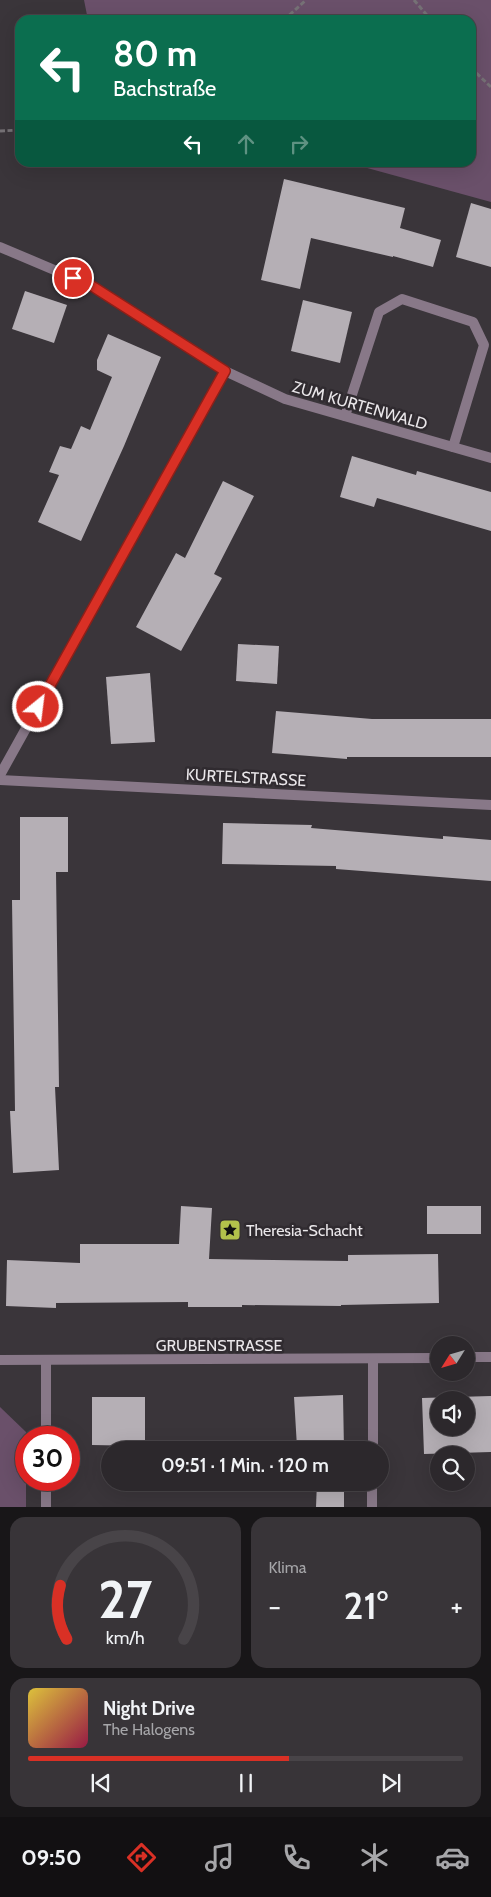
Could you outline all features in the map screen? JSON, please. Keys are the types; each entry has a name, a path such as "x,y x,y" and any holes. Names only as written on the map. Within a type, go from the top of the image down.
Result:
{"street":[{"name":"ZUM KURTENWALD","path":"0,247 92,286 225,371 285,399 491,458"},
{"path":"345,416 380,312 402,299 473,322 484,345 453,447"},
{"path":"0,775 225,371"},
{"name":"KURTELSTRASSE","path":"0,780 491,805"},
{"path":"475,1357 491,1357"},
{"name":"GRUBENSTRASSE","path":"0,1360 430,1358"},
{"path":"372,1441 373,1359"},
{"path":"46,1361 46,1426"},
{"path":"46,1491 46,1507"},
{"path":"372,1491 372,1507"}],"path":[{"path":"290,15 306,0"},
{"path":"414,0 427,15"},
{"path":"476,73 491,87"},
{"path":"0,131 15,130"}],"shaded area":[{"path":"84,0 491,0 491,202 364,167 476,167 476,15 87,15"},
{"path":"0,1407 20,1426 15,1426 15,1491 26,1491 26,1507 0,1507"}],"building":[{"path":"284,179 405,208 400,228 441,240 433,267 311,238 300,289 261,280"},
{"path":"471,203 491,209 491,267 456,257"},
{"path":"25,291 67,305 54,343 12,329"},
{"path":"303,300 352,312 340,363 291,351"},
{"path":"108,334 161,357 124,446 81,541 38,522 59,475 49,472 60,446 71,449 81,426 90,430 112,377 97,370 97,360"},
{"path":"352,456 416,475 417,471 491,492 491,531 377,498 374,507 340,497"},
{"path":"223,481 254,496 214,574 222,578 181,651 136,627 176,553 185,558"},
{"path":"238,644 279,646 277,684 236,681"},
{"path":"150,673 155,742 111,744 106,677"},
{"path":"276,711 372,719 491,719 491,757 347,757 347,759 272,753"},
{"path":"20,817 68,817 68,872 56,872 59,1087 55,1087 59,1170 13,1173 10,1111 15,1111 12,900 20,900"},
{"path":"223,823 312,825 311,828 443,839 443,836 491,840 491,881 336,869 336,866 222,864"},
{"path":"181,1206 212,1208 209,1259 348,1261 348,1255 438,1254 439,1303 188,1307 188,1302 56,1303 56,1308 6,1306 7,1260 80,1263 80,1244 179,1244"},
{"path":"427,1206 481,1206 481,1234 427,1234"},
{"path":"343,1395 344,1441 297,1441 294,1397"},
{"path":"475,1396 491,1396 491,1452 475,1452 475,1446 430,1446 430,1454 424,1454 422,1398 430,1398 430,1436 475,1436"},
{"path":"92,1397 145,1397 145,1441 101,1441 101,1445 92,1445"},
{"path":"317,1491 344,1491 344,1507 316,1507"}],"place":[{"name":"Theresia-Schacht","path":"230,1230"}],"route":[{"path":"38,707 225,371 92,286 73,278"}]}
